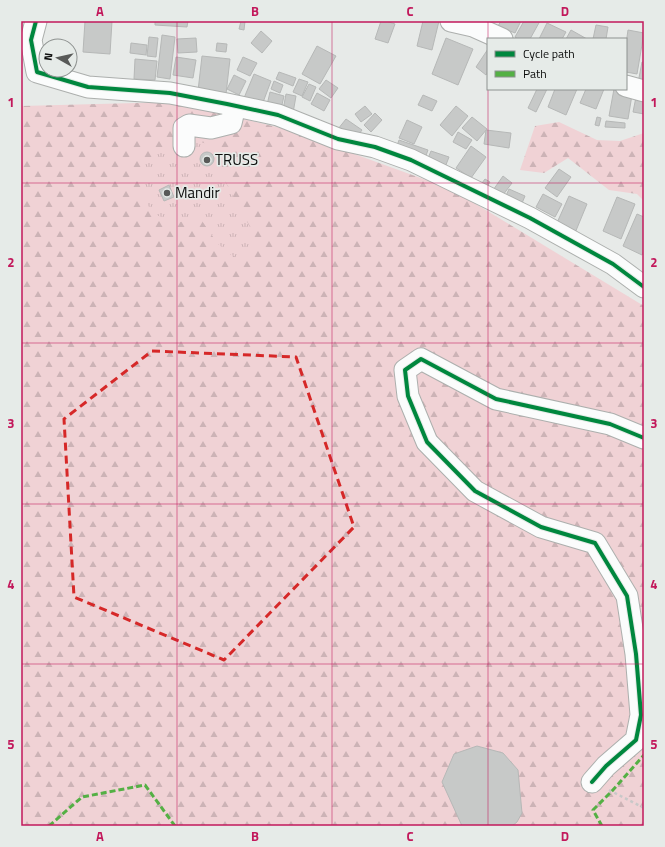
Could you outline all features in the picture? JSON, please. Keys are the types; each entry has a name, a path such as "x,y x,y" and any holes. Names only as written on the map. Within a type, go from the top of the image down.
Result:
{"street":[{"path":"36,21 31,40 37,72 88,87 170,93 278,115 338,139 376,146 411,160 537,222 613,264 644,287"},
{"path":"452,21 473,26 500,38"},
{"path":"627,86 644,91"},
{"path":"184,146 184,128 189,125 211,128 231,123 235,106"},
{"path":"592,782 606,766 636,740 640,715 636,654 627,596 595,543 542,527 475,491 427,442 408,396 405,370 421,359 496,399 610,424 644,438"}],"path":[{"path":"592,782 644,808"}],"highlighted area":[{"path":"152,351 296,357 354,527 224,660 74,597 64,419"}],"green space":[{"path":"174,102 310,135 335,147 451,189 644,306 644,826 21,826 21,106"},
{"path":"559,122 597,140 620,141 644,133 644,201 637,194 609,190 568,158 544,173 520,170 535,126"},
{"path":"194,140 214,146 226,183 251,229 255,245 246,261 231,255 218,244 200,218 175,223 152,213 140,190 143,167 157,151 170,149"}],"building":[{"path":"85,21 112,21 110,54 83,52"},
{"path":"155,21 188,21 187,27 155,25"},
{"path":"241,21 245,21 244,30 239,29"},
{"path":"381,21 395,24 388,43 375,39"},
{"path":"423,21 439,21 432,50 417,46"},
{"path":"501,21 521,21 515,33 498,26"},
{"path":"524,21 540,21 531,38 515,37"},
{"path":"547,23 566,32 563,38 540,38"},
{"path":"596,25 608,27 606,38 593,38"},
{"path":"571,30 585,38 567,38"},
{"path":"628,30 644,33 637,74 627,72"},
{"path":"261,31 272,41 262,53 251,43"},
{"path":"162,35 175,37 170,79 157,77"},
{"path":"149,37 158,38 156,57 147,56"},
{"path":"196,38 197,52 178,53 177,39"},
{"path":"446,38 473,49 458,85 432,74"},
{"path":"131,43 147,45 146,55 130,53"},
{"path":"217,43 227,44 226,52 216,51"},
{"path":"317,46 336,56 320,84 302,74"},
{"path":"487,50 486,75 476,67"},
{"path":"202,56 230,59 226,94 198,91"},
{"path":"176,57 196,60 193,78 173,75"},
{"path":"243,57 257,63 250,76 237,70"},
{"path":"135,59 157,61 155,80 134,79"},
{"path":"642,62 644,62 644,84 638,83"},
{"path":"279,72 296,78 293,86 276,79"},
{"path":"254,74 271,81 262,105 244,98"},
{"path":"234,75 246,81 239,95 227,89"},
{"path":"299,79 308,82 302,96 293,92"},
{"path":"326,80 338,88 331,98 319,89"},
{"path":"274,81 283,85 280,93 271,89"},
{"path":"309,84 316,87 310,101 302,97"},
{"path":"633,89 628,119 609,116 614,90"},
{"path":"537,90 547,90 536,112 528,108"},
{"path":"555,90 577,90 566,115 548,107"},
{"path":"586,90 604,90 596,109 580,103"},
{"path":"270,92 284,96 281,109 267,105"},
{"path":"637,92 644,93 644,114 633,112"},
{"path":"317,93 330,100 324,111 311,104"},
{"path":"286,94 296,96 293,113 283,110"},
{"path":"423,95 437,101 432,111 418,105"},
{"path":"365,106 372,114 361,122 355,114"},
{"path":"456,106 468,116 452,136 440,125"},
{"path":"375,113 382,120 371,132 364,125"},
{"path":"472,117 487,129 477,141 462,128"},
{"path":"597,117 601,118 599,126 595,125"},
{"path":"346,119 362,130 354,141 338,129"},
{"path":"407,120 422,127 414,144 399,138"},
{"path":"606,121 625,123 625,128 605,127"},
{"path":"486,130 511,133 509,148 484,144"},
{"path":"458,132 472,140 466,149 453,142"},
{"path":"399,140 428,150 424,161 395,151"},
{"path":"471,146 486,157 471,178 456,168"},
{"path":"431,151 449,157 444,170 426,163"},
{"name":"TRUSS","path":"207,152 212,154 214,159 212,164 207,166 202,164 200,159 202,154"},
{"path":"559,169 571,177 557,197 545,188"},
{"path":"503,176 512,183 500,199 491,193"},
{"path":"485,179 490,182 484,191 479,187"},
{"name":"Mandir","path":"169,185 174,197 164,201 159,190"},
{"path":"509,189 525,196 520,208 504,200"},
{"path":"543,194 562,204 555,217 536,207"},
{"path":"569,196 587,204 575,233 556,225"},
{"path":"617,197 635,204 621,239 603,231"},
{"path":"637,214 644,217 644,250 642,255 623,246"},
{"path":"477,746 503,753 518,770 522,813 517,822 512,826 462,826 442,782 454,754"}],"marked path":[{"path":"602,826 593,810 644,755"},
{"path":"49,826 82,797 145,785 175,826"}],"cycle path":[{"path":"36,21 31,40 37,72 88,87 170,93 278,115 338,139 375,147 411,160 530,218 613,264 644,287"},
{"path":"592,782 606,766 636,740 641,715 636,654 627,596 595,543 541,527 475,491 427,442 408,396 405,370 421,359 496,399 610,424 644,438"}],"place":[{"name":"TRUSS","path":"207,160"},
{"name":"Mandir","path":"167,193"}]}
